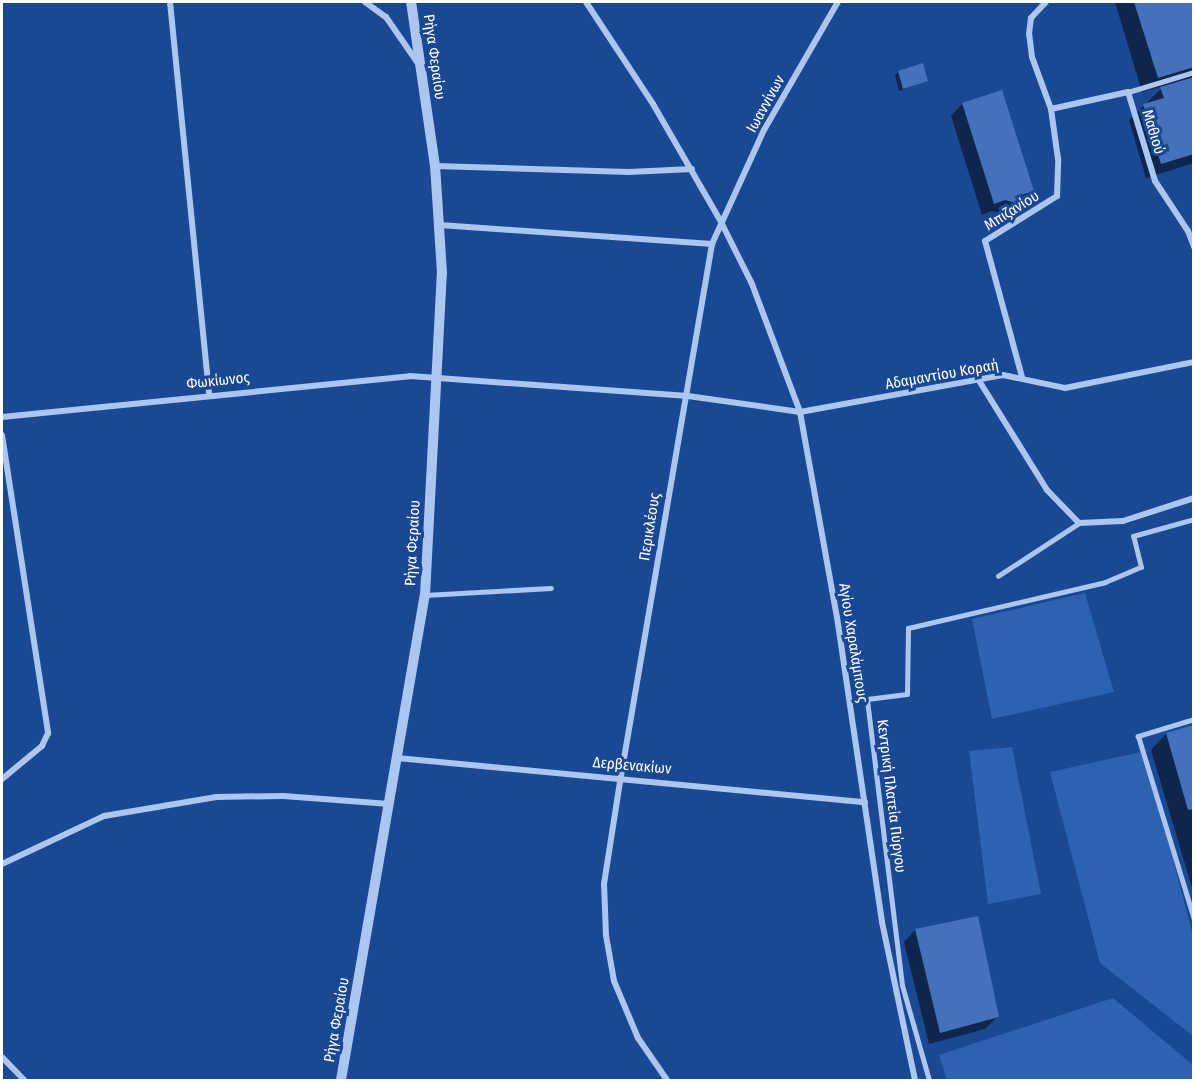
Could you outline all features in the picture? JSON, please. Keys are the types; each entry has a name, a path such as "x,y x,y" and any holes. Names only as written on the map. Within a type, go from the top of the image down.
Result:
{"street":[{"path":"170,2 209,394"},
{"path":"365,2 386,17 420,68"},
{"name":"Ρήγα Φεραίου","path":"341,1080 392,804 397,758 425,595 437,377 440,225 435,166 411,2"},
{"path":"586,2 692,170 721,222"},
{"name":"Ιωαννίνων","path":"721,222 764,129 838,2"},
{"name":"Μπιζανίου","path":"1022,377 986,242 1057,196 1058,159 1051,109 1032,57 1029,34 1031,18 1046,2"},
{"path":"1051,109 1128,92 1194,72"},
{"name":"Μαθιού","path":"1128,92 1155,181 1188,231 1194,247"},
{"path":"435,166 629,172 692,170"},
{"name":"Περικλέους","path":"668,1080 638,1038 614,981 606,935 604,884 670,478 688,396 712,244 721,222"},
{"name":"Αγίου Χαραλάμπους","path":"721,222 752,284 800,412 834,594 882,922 915,1080"},
{"path":"440,225 712,244"},
{"name":"Αδαμαντίου Κοραή","path":"688,396 800,412 1002,375 1022,377 1065,388 1194,362"},
{"name":"Φωκίωνος","path":"2,417 209,394 410,376 688,396"},
{"path":"978,379 1047,490 1079,523 1123,521 1194,498"},
{"path":"2,435 48,733 42,746 2,779"},
{"name":"Κεντρική Πλατεία Πύργου","path":"929,1080 902,985 867,699 907,694 908,628 1106,582 1141,567 1133,536 1194,519"},
{"path":"1194,718 1138,736 1194,919"},
{"name":"Δερβενακίων","path":"397,758 621,776 865,802"},
{"path":"2,864 104,816 216,797 283,796 392,804"},
{"path":"2,1057 24,1080"}],"lane":[{"path":"998,576 1079,523"},
{"path":"425,595 551,588"}],"shaded area":[{"path":"1085,593 1114,692 992,719 972,619"},
{"path":"1012,747 1041,894 988,904 969,751"},
{"path":"1145,751 1193,936 1193,1036 1100,963 1050,772"},
{"path":"1113,998 1193,1065 1193,1080 947,1080 939,1055"}],"building":[{"path":"1134,2 1194,2 1194,67 1158,78"},
{"path":"923,63 928,81 903,89 898,71"},
{"path":"1194,77 1194,154 1161,164 1143,104 1164,98 1160,87"},
{"path":"1002,90 1034,191 1021,195 1016,203 1005,200 994,204 962,103"},
{"path":"1194,725 1194,809 1188,810 1166,733"},
{"path":"978,916 999,1017 940,1033 915,929"}]}
